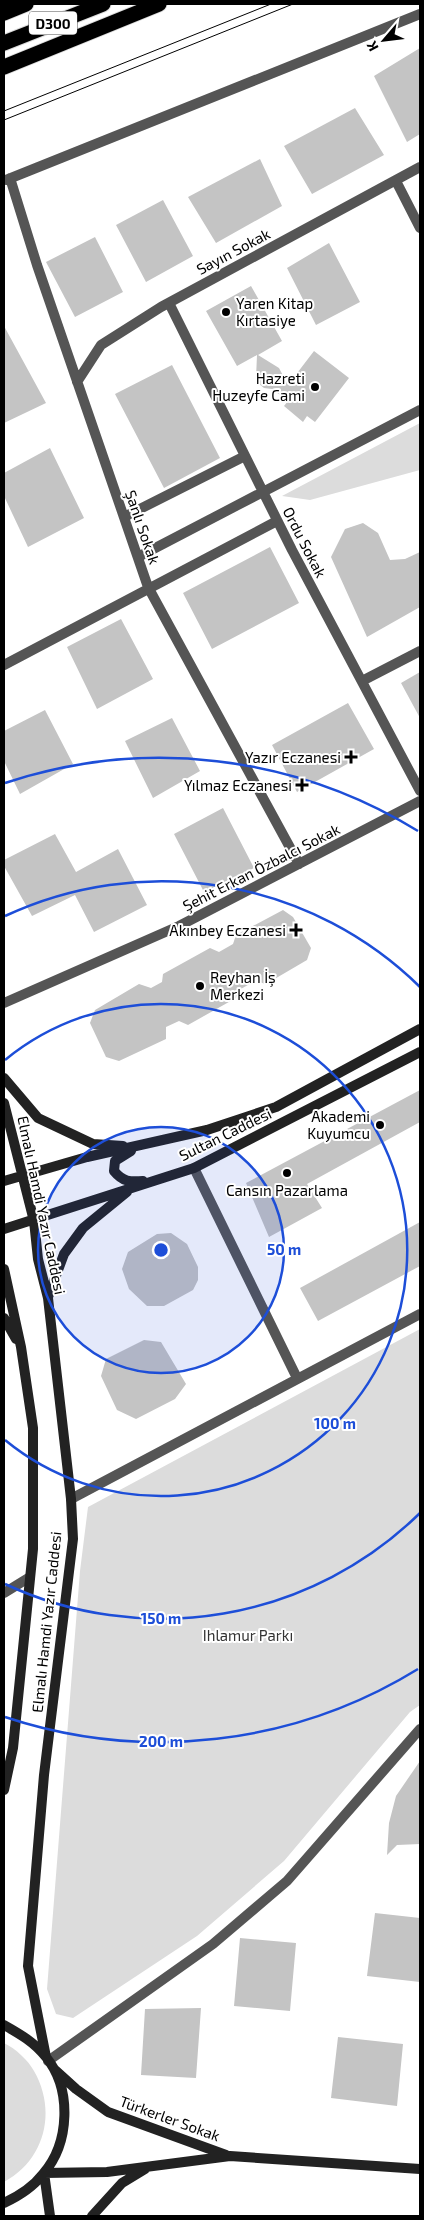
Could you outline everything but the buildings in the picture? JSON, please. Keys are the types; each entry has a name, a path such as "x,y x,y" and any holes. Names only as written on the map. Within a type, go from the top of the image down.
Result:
{"highway":[{"name":"D300","path":"4,13 26,4"},
{"name":"D300","path":"4,43 103,4"},
{"path":"4,67 159,4"}],"main road":[{"name":"Sultan Caddesi","path":"138,1145 207,1130 276,1107 420,1029"},
{"name":"Sultan Caddesi","path":"4,1229 34,1221 194,1168 420,1052"},
{"path":"4,1078 38,1118 93,1144 138,1145"},
{"name":"Elmalı Hamdi Yazır Caddesi","path":"4,1103 34,1221 38,1259 48,1298 71,1499 73,1538 44,1776 28,1966 49,2062 63,2095 64,2123 58,2149 44,2173 26,2191 4,2203"},
{"path":"4,1181 87,1157 138,1145"},
{"path":"138,1145 115,1161 114,1171 121,1179 130,1182 156,1180"},
{"path":"48,1298 64,1254 83,1228 131,1189"},
{"name":"Elmalı Hamdi Yazır Caddesi","path":"4,1269 20,1347 33,1428 33,1549 13,1748 4,1790"},
{"path":"4,1318 20,1347"},
{"name":"Türkerler Sokak","path":"4,2025 27,2038 76,2089 108,2112 230,2156"},
{"name":"Türkerler Sokak","path":"44,2173 107,2172 230,2156 420,2169"},
{"path":"92,2216 122,2183 149,2167"},
{"path":"44,2173 50,2216"}],"street":[{"path":"7,179 420,14"},
{"name":"Sayın Sokak","path":"78,382 102,345 169,303 420,167"},
{"name":"Şanlı Sokak","path":"7,179 148,587 299,864"},
{"path":"396,181 420,228"},
{"name":"Ordu Sokak","path":"169,303 263,493 420,791"},
{"path":"138,558 420,410"},
{"path":"124,517 245,456"},
{"path":"4,665 277,520"},
{"path":"362,682 420,651"},
{"name":"Şehit Erkan Özbalcı Sokak","path":"4,1003 179,926 420,801"},
{"path":"194,1168 297,1378"},
{"path":"71,1499 420,1314"},
{"path":"4,1593 30,1577"},
{"path":"49,2062 213,1944 288,1881 420,1729"}],"green space":[{"path":"420,423 420,470 310,500 282,496"},
{"name":"Ihlamur Parkı","path":"420,1329 420,1705 410,1712 284,1861 197,1936 73,2018 56,2014 47,1989 80,1571 88,1507"},
{"path":"4,2043 21,2055 34,2071 41,2086 45,2102 45,2118 38,2148 18,2173 4,2182"}],"tram line":[{"path":"4,111 271,4"},
{"path":"4,120 293,4"}],"place":[{"name":"Yaren Kitap Kırtasiye","path":"226,312"},
{"name":"Hazreti Huzeyfe Cami","path":"315,387"},
{"name":"Yazır Eczanesi","path":"351,757"},
{"name":"Yılmaz Eczanesi","path":"302,785"},
{"name":"Akınbey Eczanesi","path":"296,930"},
{"name":"Reyhan İş Merkezi","path":"200,986"},
{"name":"Akademi Kuyumcu","path":"380,1125"},
{"name":"Cansın Pazarlama","path":"287,1173"}]}
